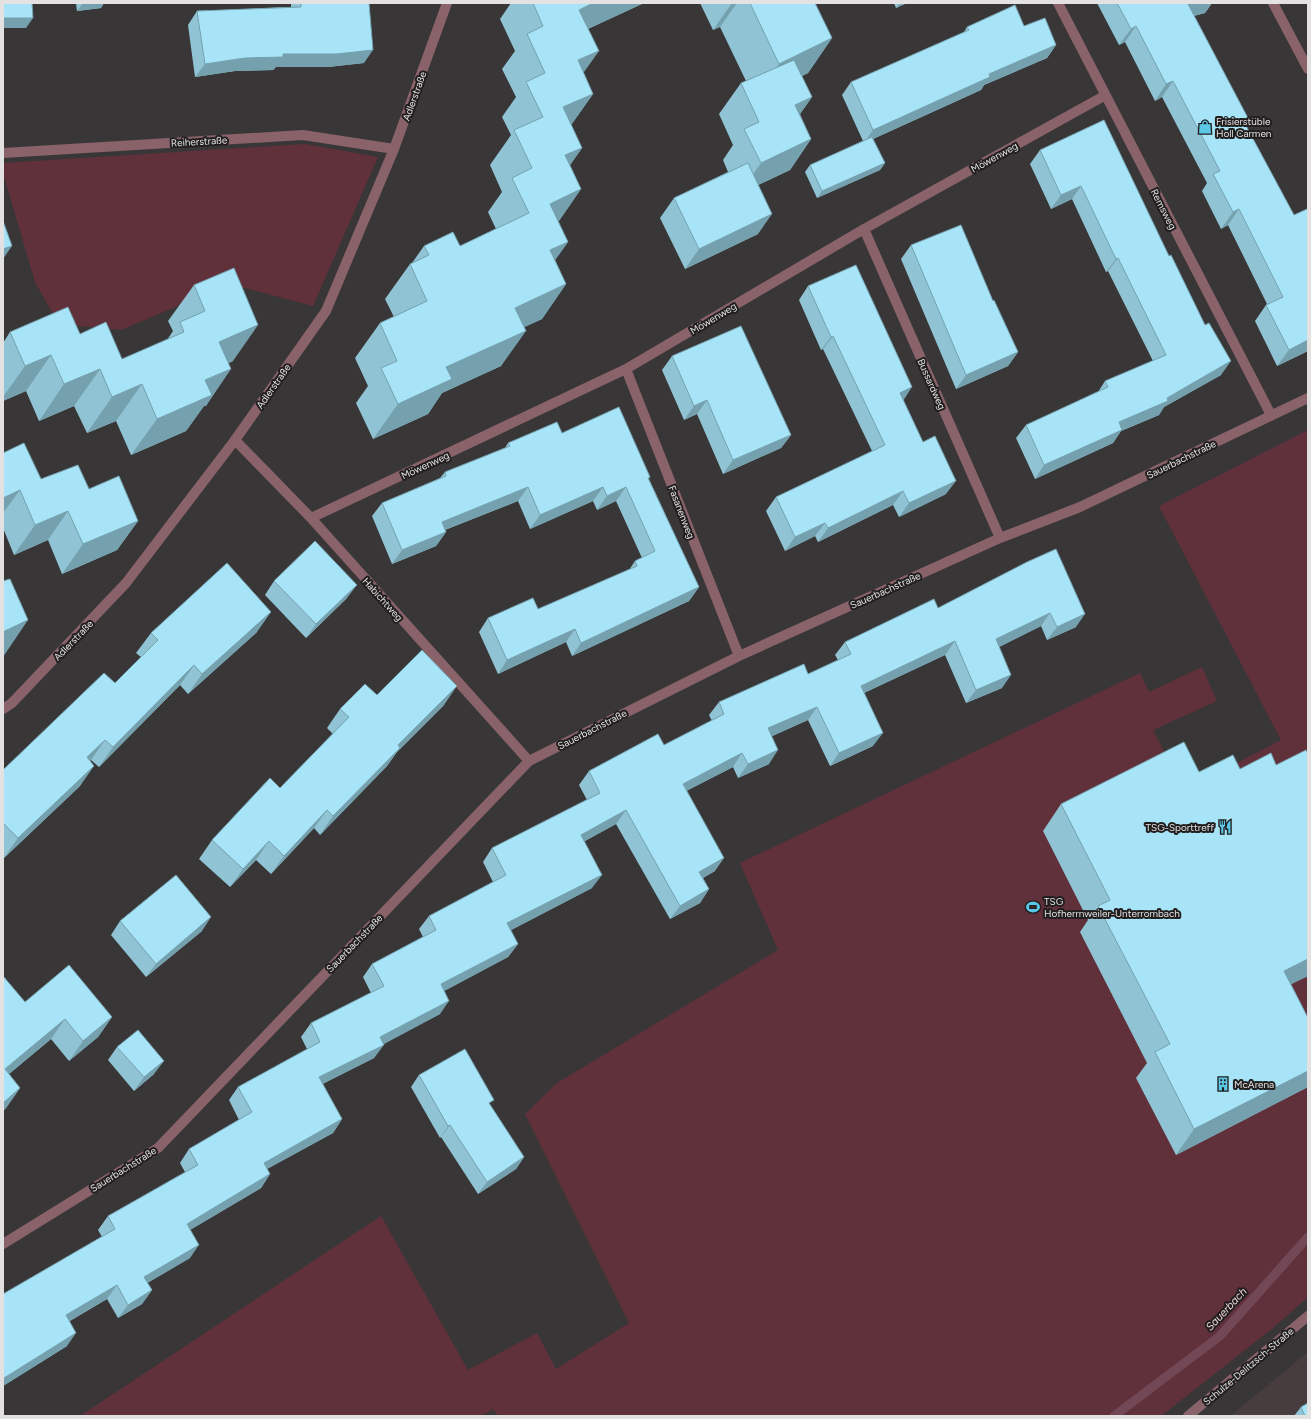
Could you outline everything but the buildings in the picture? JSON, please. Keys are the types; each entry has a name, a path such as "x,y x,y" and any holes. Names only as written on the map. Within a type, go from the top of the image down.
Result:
{"street":[{"name":"Adlerstraße","path":"3,709 12,703 126,583 235,440 326,311 394,149 448,3"},
{"name":"Remsweg","path":"1058,3 1104,96 1271,415"},
{"path":"1273,3 1308,69"},
{"name":"Möwenweg","path":"311,518 626,369 864,229 1104,96"},
{"name":"Reiherstraße","path":"3,153 303,135 394,149"},
{"name":"Bussardweg","path":"864,229 1000,538"},
{"name":"Fasanenweg","path":"626,369 739,656"},
{"name":"Sauerbachstraße","path":"3,1244 158,1148 528,761 739,656 1000,538 1080,507 1308,398"},
{"name":"Habichtweg","path":"235,440 311,518 528,761"},
{"name":"Schulze-Delitzsch-Straße","path":"1188,1416 1308,1316"}],"shaded area":[{"path":"305,144 378,157 313,306 230,284 121,330 59,324 35,282 3,173 3,163"},
{"name":"TSG Hofherrnweiler-Unterrombach","path":"1308,430 1308,1297 1273,1328 1161,1416 498,1416 493,1409 482,1416 80,1416 381,1216 468,1370 537,1333 556,1369 629,1323 525,1114 557,1083 778,950 740,863 1140,673 1149,692 1202,667 1217,701 1153,730 1184,790 1281,740 1159,506"},
{"path":"1308,1352 1308,1416 1230,1416"}],"waterway":[{"name":"Sauerbach","path":"1114,1416 1220,1336 1308,1237"}],"place":[{"name":"Frisierstüble Holl Carmen","path":"1205,127"},
{"name":"TSG-Sporttreff","path":"1225,827"},
{"name":"TSG Hofherrnweiler-Unterrombach","path":"1033,907"},
{"name":"McArena","path":"1223,1084"}]}
